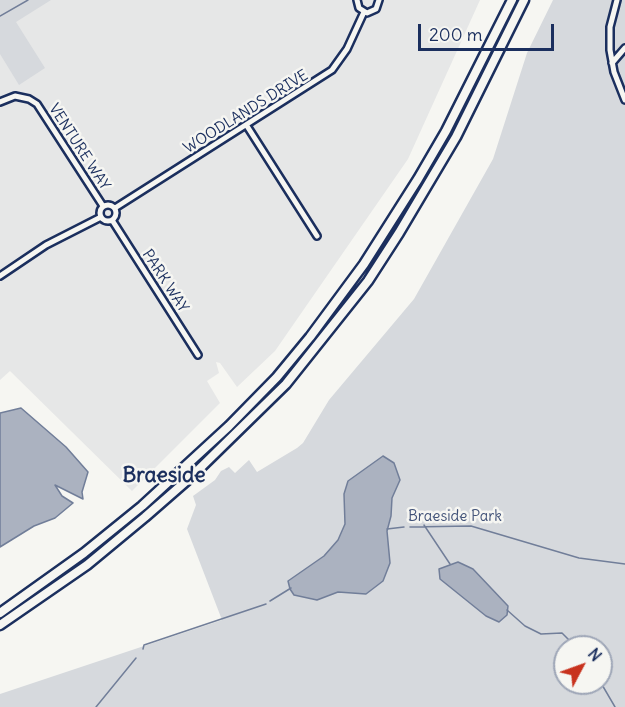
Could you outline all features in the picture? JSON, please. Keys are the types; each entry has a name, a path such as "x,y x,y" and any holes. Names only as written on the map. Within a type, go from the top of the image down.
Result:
{"highway":[{"path":"0,613 84,553 134,513 229,426 277,377 364,264 418,179 446,131 512,0"},
{"path":"0,625 87,565 120,538 192,476 285,384 368,281 427,188 456,138 525,0"}],"street":[{"path":"357,0 363,12 374,11 378,7 379,0"},
{"path":"617,0 610,27 612,63 625,100"},
{"name":"WOODLANDS DRIVE","path":"115,208 332,70 347,49 363,12"},
{"path":"612,63 625,48"},
{"name":"VENTURE WAY","path":"0,102 15,96 29,99 37,104 103,206"},
{"path":"247,126 317,236"},
{"path":"110,205 115,208 116,214 112,219 107,221 101,217 100,210 103,206 110,205"},
{"path":"0,276 46,245 101,217"},
{"name":"PARK WAY","path":"112,219 198,355"}],"shaded area":[{"path":"0,0 480,0 408,159 275,351 237,387 220,363 216,362 219,373 207,381 220,403 132,491 10,371 0,380"},
{"name":"Braeside","path":"21,408 66,447 88,472 82,492 83,499 55,485 62,496 73,503 55,518 34,526 0,547 0,413"},
{"path":"383,456 394,463 400,480 392,498 387,531 390,563 383,581 366,594 338,592 317,600 294,595 288,581 324,556 338,540 345,524 344,494 348,481"},
{"path":"458,562 473,569 508,606 507,615 499,622 486,616 440,579 439,569"}],"green space":[{"path":"0,0 51,0 16,22 45,68 19,85 0,54"},
{"name":"Braeside Park","path":"553,0 625,0 625,707 0,707 0,694 222,620 187,529 196,505 193,496 215,480 221,471 229,467 235,473 249,460 257,472 303,443 329,400 414,299 493,159 527,53"}],"waterway":[{"path":"0,16 28,0"},
{"path":"424,525 450,564"},
{"path":"410,527 471,526 579,558 625,564"},
{"path":"387,529 404,527"},
{"path":"270,601 291,588"},
{"path":"143,649 144,645 266,604"},
{"path":"507,610 525,626 541,634 562,633 564,635"},
{"path":"96,707 136,658"},
{"path":"608,695 615,707"}],"district":[{"name":"Braeside","path":"164,476"}]}
